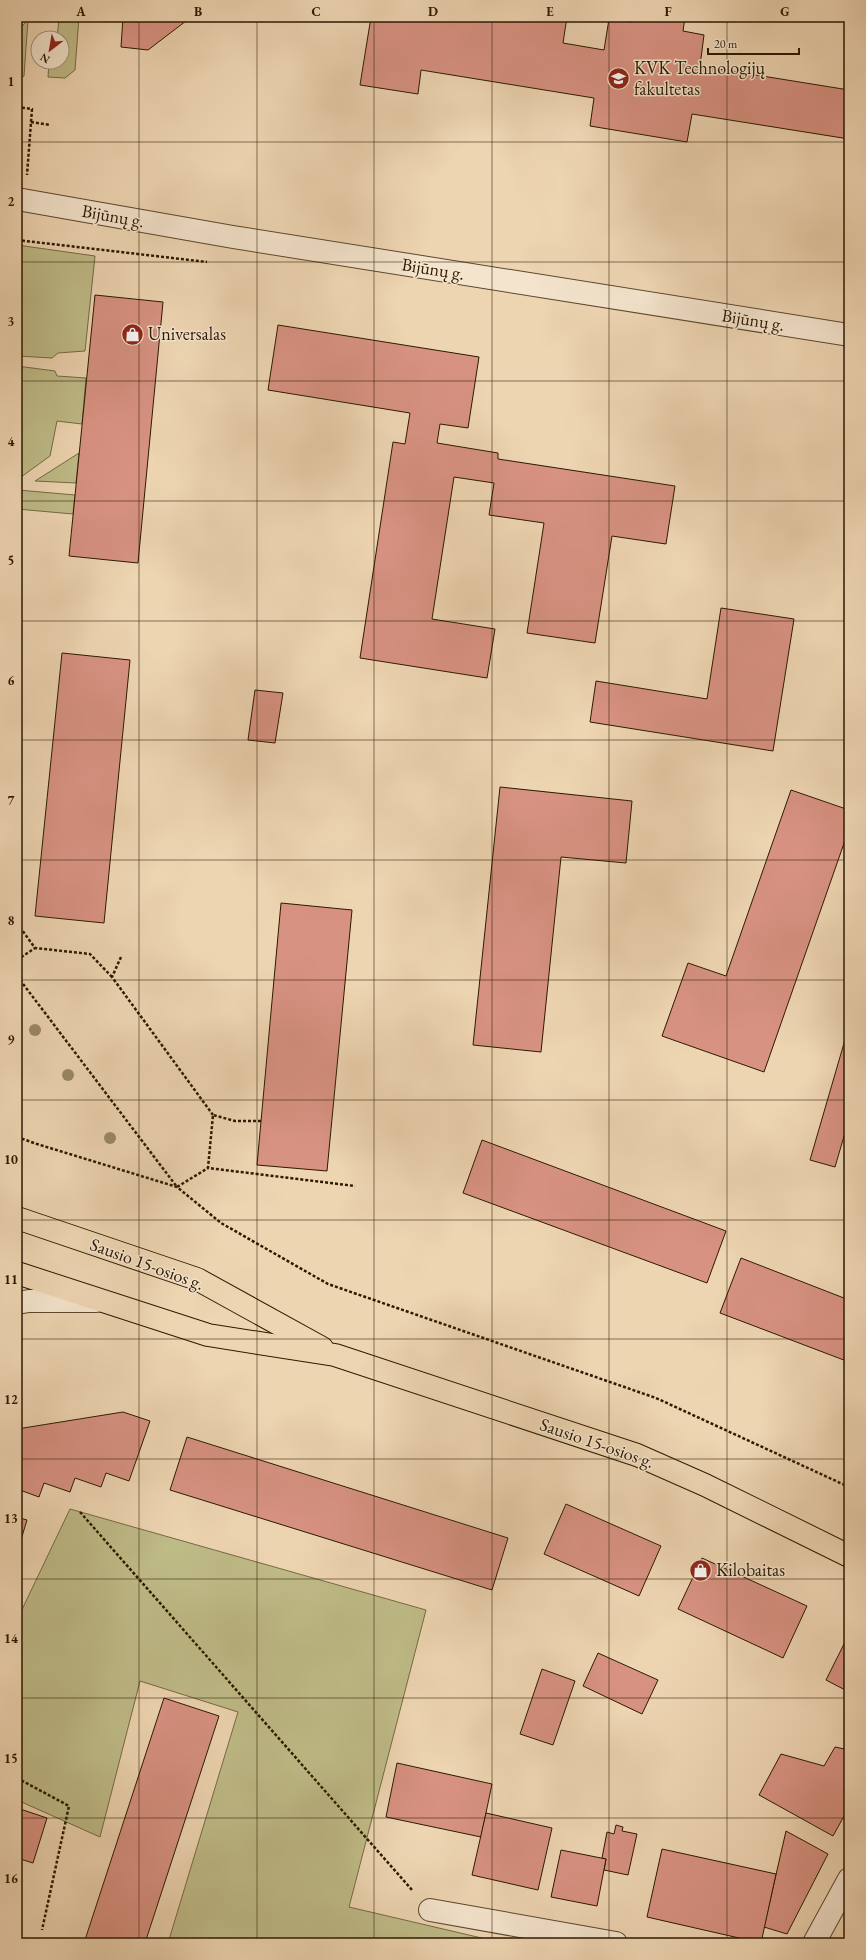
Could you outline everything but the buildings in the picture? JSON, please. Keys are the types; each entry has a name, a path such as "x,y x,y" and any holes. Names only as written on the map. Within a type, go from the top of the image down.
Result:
{"main road":[{"name":"Sausio 15-osios g.","path":"17,1218 197,1279 335,1355"},
{"name":"Sausio 15-osios g.","path":"17,1273 208,1335 335,1355 637,1455 705,1486 849,1556"}],"street":[{"name":"Bijūnų g.","path":"17,199 233,237 849,335"},
{"path":"17,1303 29,1301 103,1300"},
{"path":"814,1943 849,1879"},
{"path":"430,1910 616,1943"}],"path":[{"path":"17,107 32,109"},
{"path":"31,122 50,125"},
{"path":"17,240 212,263"},
{"path":"17,923 35,948"},
{"path":"17,960 35,948 90,954 112,977 213,1115 235,1121 261,1121"},
{"path":"112,977 121,957"},
{"path":"17,976 177,1186 221,1223 328,1284 656,1398 849,1487"},
{"path":"208,1168 213,1115"},
{"path":"17,1137 177,1186 208,1168 355,1186"},
{"path":"80,1512 430,1910"},
{"path":"17,1778 69,1806 42,1930"}],"shaded area":[{"path":"62,17 79,17 75,70 65,78 48,77 48,70 70,70 70,30 58,30 59,19"},
{"path":"28,20 24,76 17,82 17,31"},
{"path":"17,245 95,256 85,351 58,353 52,358 17,356"},
{"path":"17,366 55,371 57,376 86,378 82,424 57,421 50,456 17,480"},
{"path":"79,453 76,483 35,481"},
{"path":"18,490 75,495 73,514 17,509"},
{"path":"70,1509 426,1610 349,1907 503,1943 168,1943 238,1712 140,1681 100,1837 17,1800 17,1620"}],"place":[{"name":"KVK Technologijų fakultetas","path":"618,78"},
{"name":"Universalas","path":"133,334"},
{"name":"Kilobaitas","path":"700,1570"}]}
